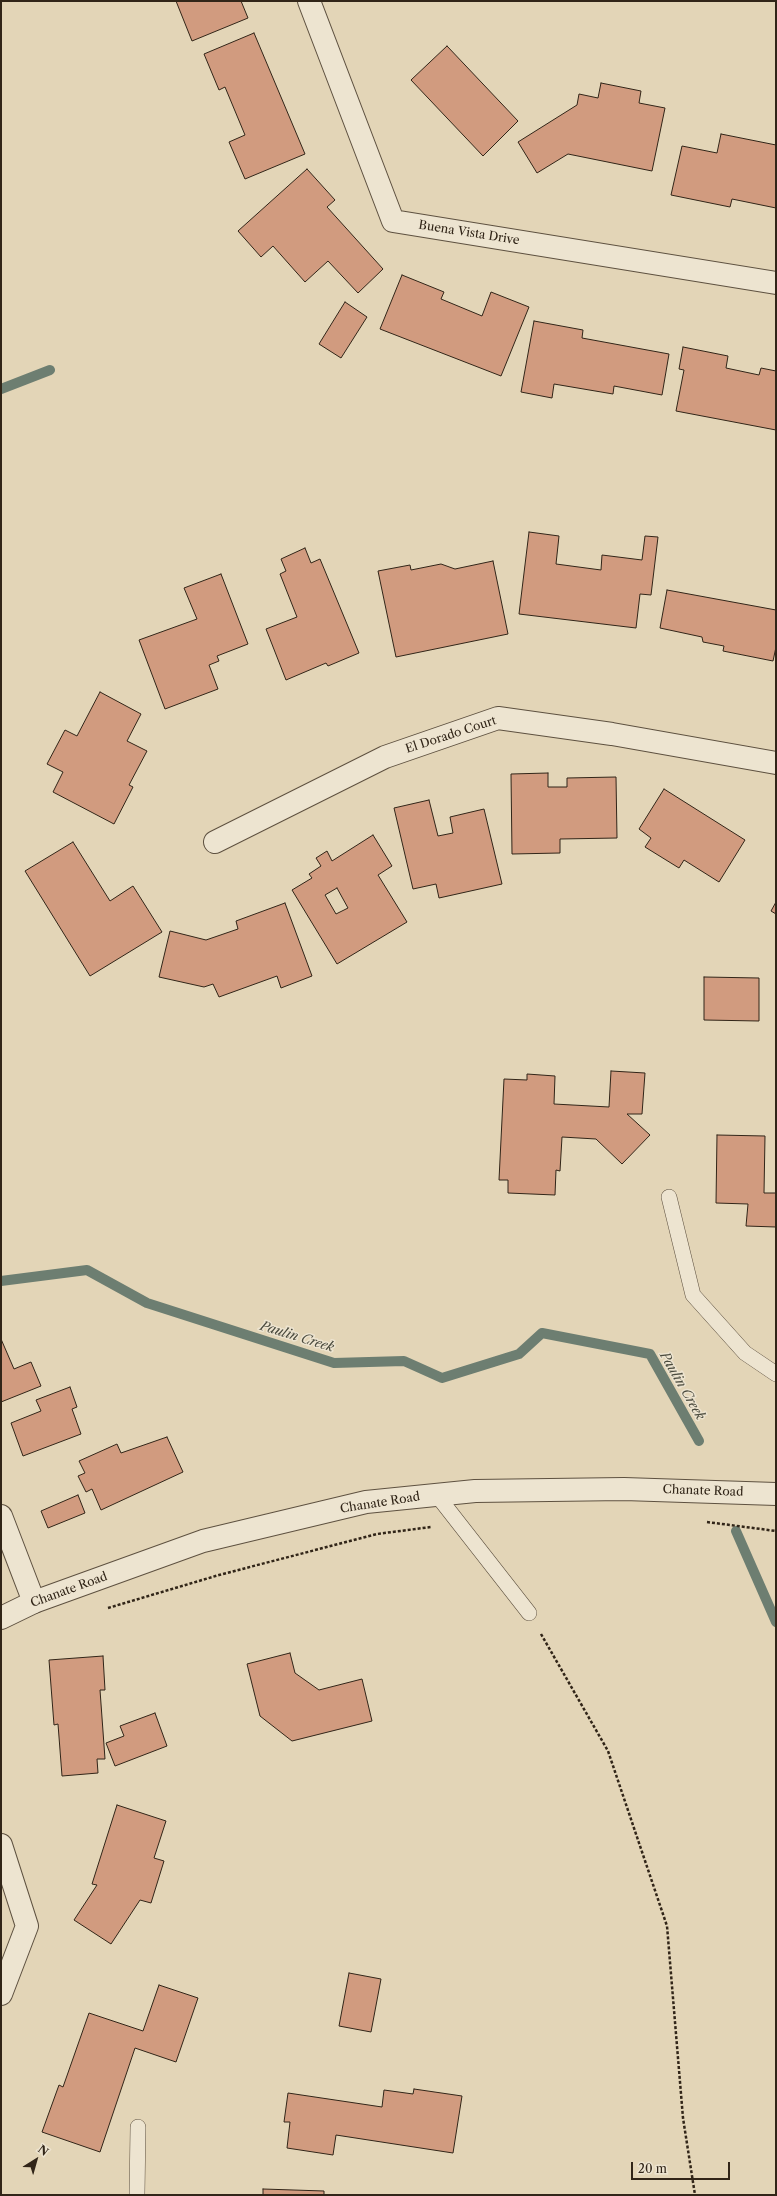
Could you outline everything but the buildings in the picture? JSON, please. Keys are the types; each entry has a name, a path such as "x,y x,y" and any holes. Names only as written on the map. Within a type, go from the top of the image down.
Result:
{"street":[{"name":"Buena Vista Drive","path":"309,1 393,221 776,283"},
{"name":"El Dorado Court","path":"215,842 385,758 498,718 612,734 776,763"},
{"name":"Chanate Road","path":"1,1618 34,1602 202,1541 366,1502 436,1494 475,1492 624,1489 776,1494"},
{"path":"1,1516 34,1602"},
{"path":"1,1845 27,1926 1,1994"}],"lane":[{"path":"669,1197 693,1295 746,1353 776,1374"},
{"path":"436,1494 529,1612"},
{"path":"137,2195 138,2127"}],"path":[{"path":"705,1522 776,1530"},
{"path":"101,1610 218,1575 377,1534 458,1523"},
{"path":"529,1612 608,1751 666,1926 683,2118 695,2195"}],"waterway":[{"path":"1,389 50,370"},
{"name":"Paulin Creek","path":"1,1281 87,1270 147,1303 334,1363 404,1361 442,1378 519,1354 542,1333 650,1354 699,1441"},
{"name":"Paulin Creek","path":"736,1531 776,1622"}]}
